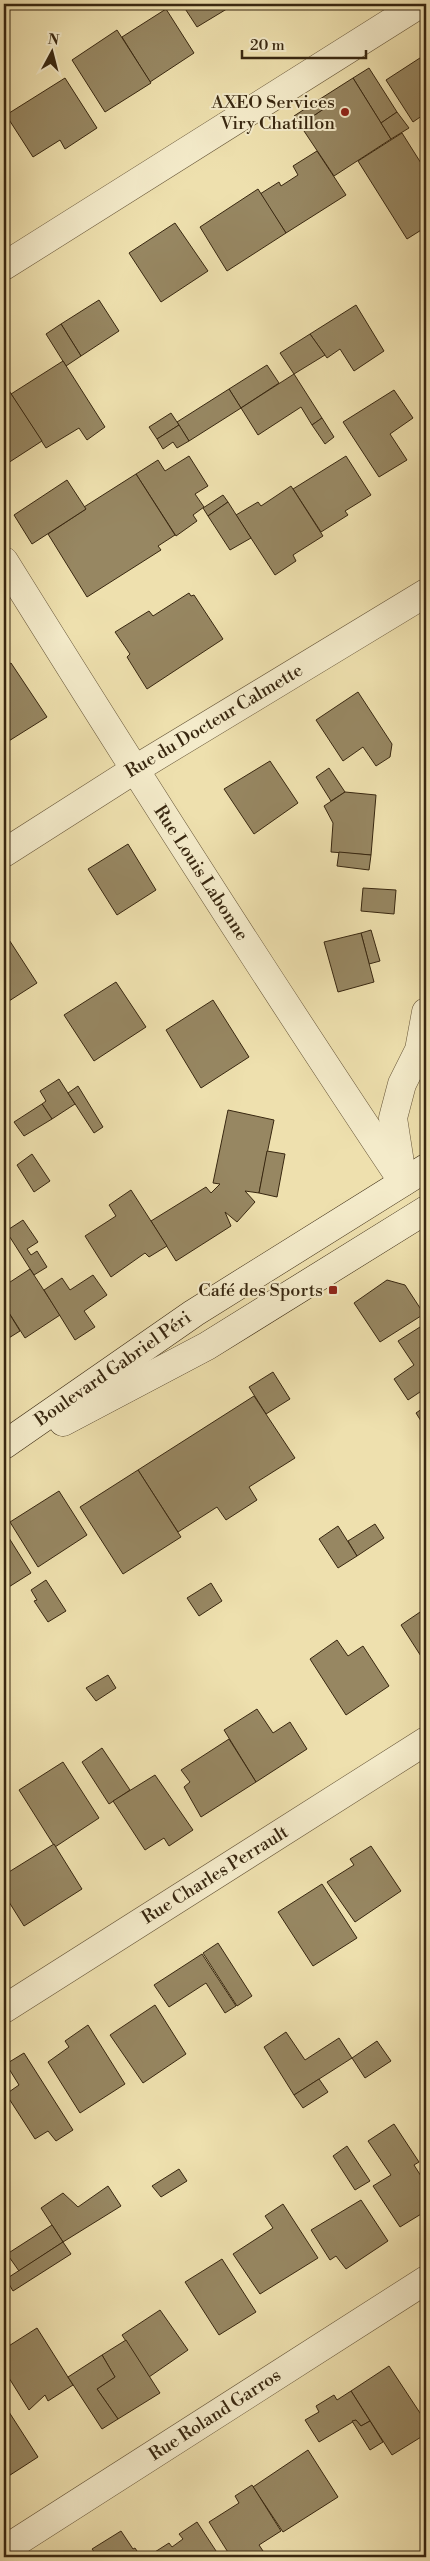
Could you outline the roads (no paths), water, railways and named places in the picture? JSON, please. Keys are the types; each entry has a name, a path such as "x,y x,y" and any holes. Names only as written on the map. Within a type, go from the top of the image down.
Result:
{"street":[{"path":"4,266 420,4"},
{"name":"Rue Louis Labonne","path":"4,561 134,770 331,1077 425,1214"},
{"name":"Rue du Docteur Calmette","path":"4,853 134,770 426,593"},
{"path":"403,1182 393,1118 402,1084 419,1050 426,1012"},
{"name":"Boulevard Gabriel Péri","path":"4,1445 194,1313 426,1168"},
{"name":"Boulevard Gabriel Péri","path":"4,1453 207,1346 425,1214"},
{"name":"Rue Charles Perrault","path":"4,2009 426,1741"},
{"name":"Rue Roland Garros","path":"4,2550 426,2280"}],"place":[{"name":"AXEO Services Viry Chatillon","path":"345,112"},
{"name":"Café des Sports","path":"333,1290"}]}
